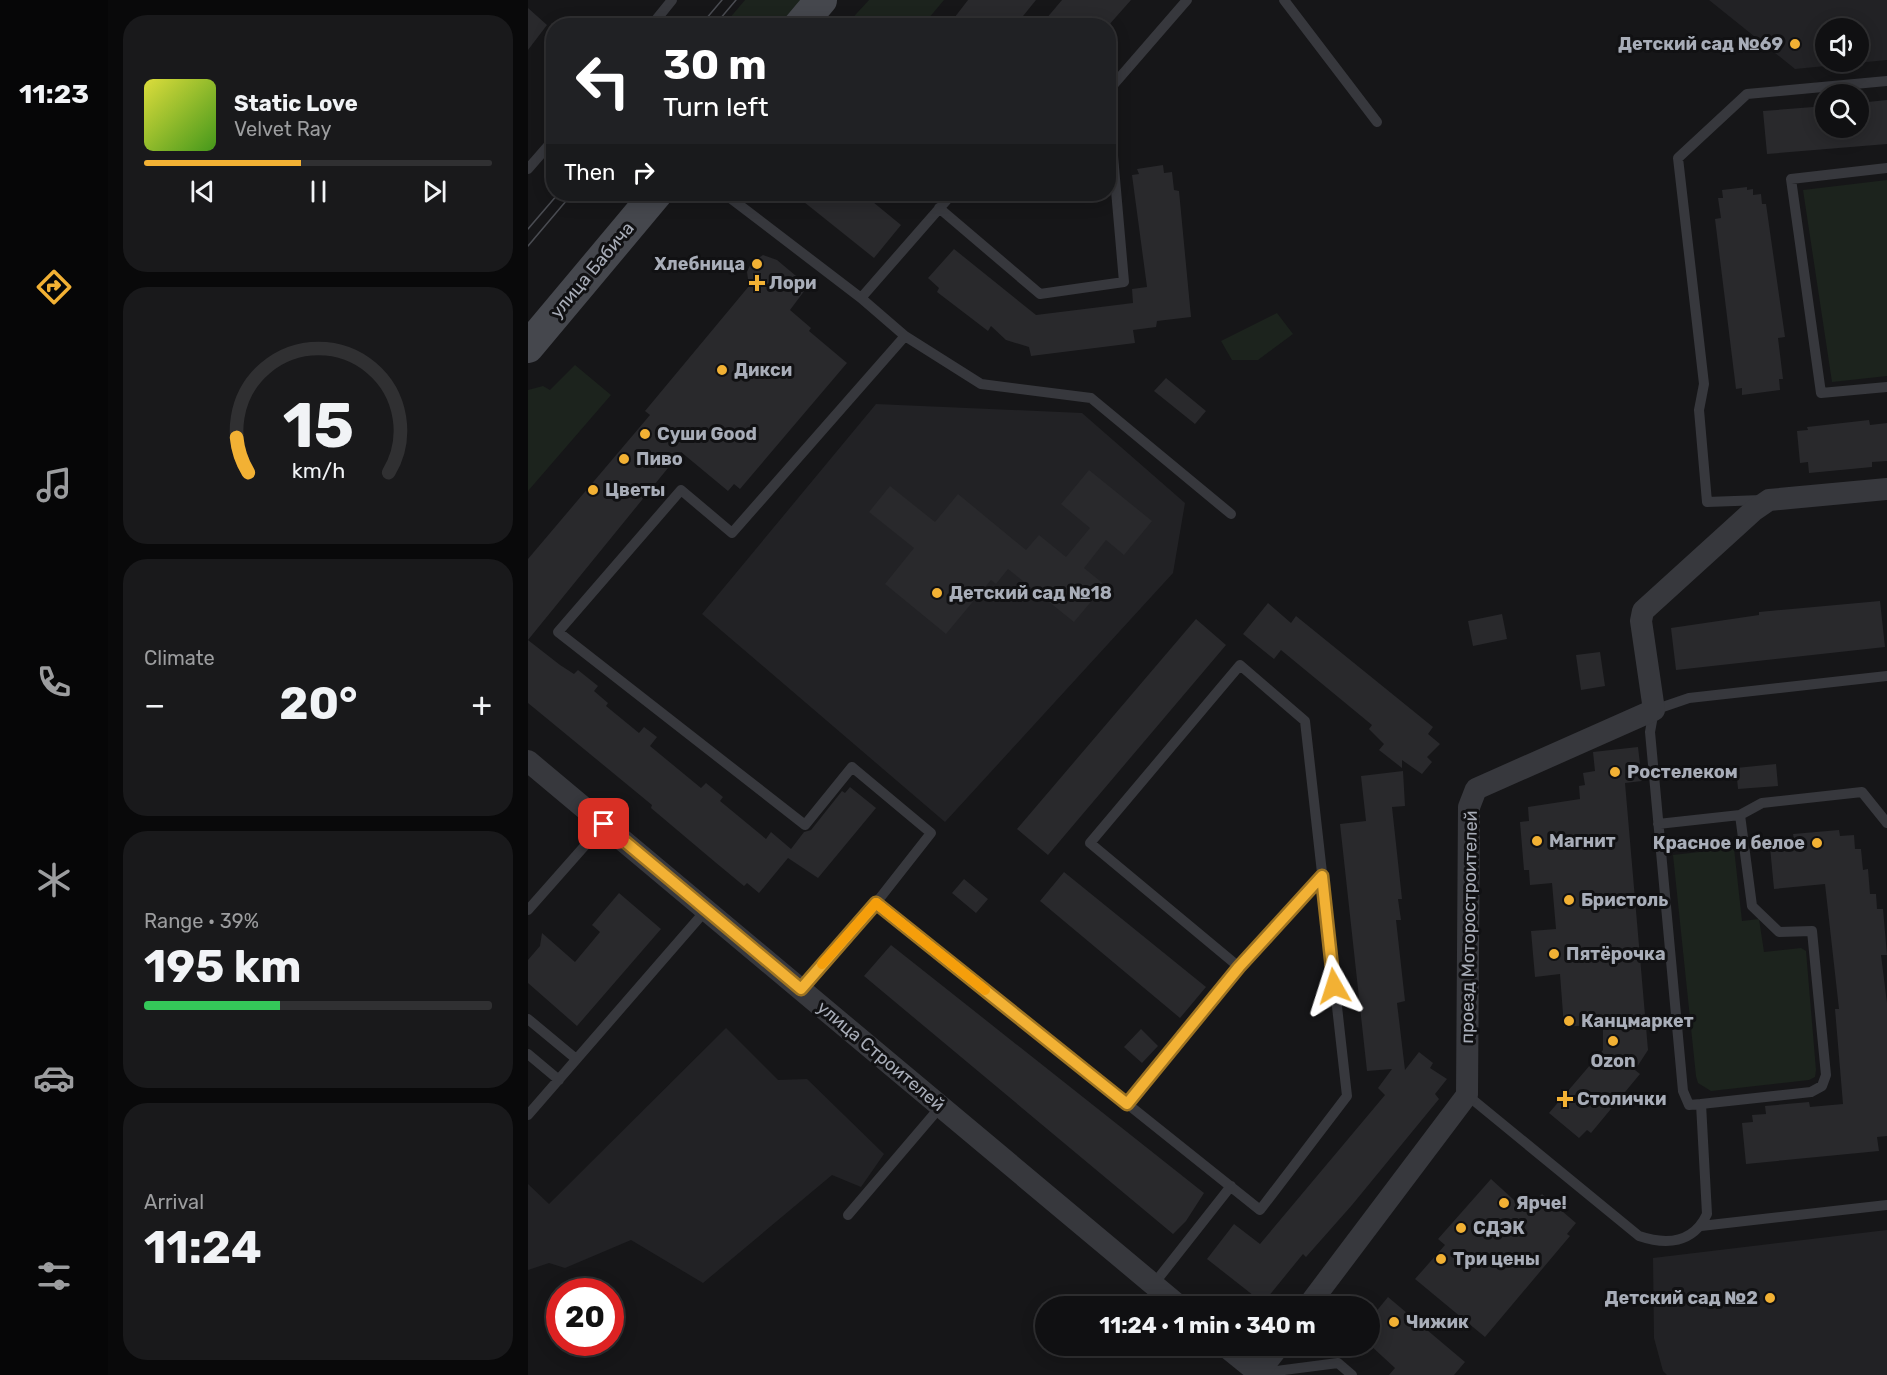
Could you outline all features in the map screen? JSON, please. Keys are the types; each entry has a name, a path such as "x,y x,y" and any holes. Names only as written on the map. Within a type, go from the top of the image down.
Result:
{"street":[{"path":"806,18 821,0"},
{"name":"улица Бабича","path":"528,347 650,201"},
{"path":"1654,710 1641,621 1643,611 1753,511 1769,500 1887,489"},
{"name":"проезд Моторостроителей","path":"1467,1095 1469,807 1476,789 1654,710"},
{"name":"улица Строителей","path":"528,761 1167,1296"},
{"path":"1316,1296 1467,1095"},
{"path":"1237,1356 1259,1374 1272,1356"}],"lane":[{"path":"657,18 672,0"},
{"path":"1116,82 1186,0"},
{"path":"1284,0 1377,122"},
{"path":"1769,500 1707,502 1699,410 1704,384 1678,158 1747,94 1887,81"},
{"path":"528,170 546,149"},
{"path":"1887,168 1791,179 1821,393 1887,387"},
{"path":"939,208 1040,294 1124,282 1116,190"},
{"path":"734,201 861,298 905,336 981,384 1091,398 1231,514"},
{"path":"861,298 946,201"},
{"path":"801,989 876,903 931,834 852,767 805,825 558,632 681,490 732,533 905,336"},
{"path":"876,903 1260,1210 1347,1096 1305,721 1240,665 1090,843 1239,967"},
{"path":"1740,815 1752,906 1779,932 1812,931 1826,1075 1822,1086 1812,1092 1689,1105 1683,1091 1658,824 1650,732 1654,710 1689,698 1887,676"},
{"path":"1658,824 1740,815 1762,803 1862,792 1887,823"},
{"path":"528,910 604,824"},
{"path":"1127,1104 1239,967 1322,876"},
{"path":"528,1115 575,1058 706,910"},
{"path":"528,1019 575,1058"},
{"path":"528,1054 559,1080"},
{"path":"1467,1095 1639,1236 1659,1243 1690,1237 1701,1226 1707,1215 1701,1104"},
{"path":"848,1215 941,1106"},
{"path":"1153,1285 1231,1186"},
{"path":"1701,1226 1887,1205"},
{"path":"1259,1374 1338,1363 1352,1375"}],"shaded area":[{"path":"745,0 804,0 788,18 730,18"},
{"path":"869,0 944,0 929,18 852,18"},
{"name":"Детский сад №69","path":"1709,0 1887,0 1887,60 1869,62 1869,18 1815,18 1815,67 1795,69"},
{"path":"1887,180 1887,376 1832,382 1803,190"},
{"path":"1277,313 1293,334 1258,360 1232,360 1221,341"},
{"path":"575,365 611,395 528,491 528,390 543,386 550,390"},
{"name":"Детский сад №18","path":"876,404 1082,413 1185,503 1173,573 945,822 702,614"},
{"path":"1734,848 1742,921 1759,919 1764,952 1801,948 1806,951 1816,1070 1815,1077 1809,1080 1711,1091 1698,1083 1696,1076 1673,855"},
{"path":"726,1028 778,1080 807,1079 884,1154 861,1187 832,1175 703,1283 631,1240 565,1268 549,1263 528,1270 528,1184 549,1204"},
{"name":"Детский сад №2","path":"1887,1230 1887,1375 1667,1375 1663,1371 1654,1338 1653,1258"}],"building":[{"path":"968,0 1036,0 1021,18 954,18"},
{"path":"1062,0 1131,0 1115,18 1047,18"},
{"path":"528,8 546,26 528,50"},
{"path":"1887,100 1887,144 1767,154 1763,111 1815,107 1815,138 1869,138 1869,102"},
{"path":"1163,165 1164,173 1172,172 1174,190 1179,191 1191,317 1157,321 1156,327 1133,330 1135,343 1031,356 1029,347 1006,340 991,326 988,331 937,292 939,288 928,278 954,249 1036,315 1133,303 1132,289 1147,287 1132,175 1139,174 1137,169"},
{"path":"1747,187 1747,190 1753,189 1753,195 1761,194 1762,204 1766,204 1785,337 1778,338 1783,379 1779,379 1780,390 1742,395 1742,388 1736,389 1715,219 1721,218 1718,198 1723,198 1722,190"},
{"path":"803,201 874,201 901,225 874,258"},
{"path":"763,255 777,260 808,286 790,310 811,328 809,331 847,363 740,489 734,484 728,491 681,452 528,640 528,559 650,415 645,411 749,286 747,272 751,263"},
{"path":"1166,378 1206,411 1195,424 1154,391"},
{"path":"1869,420 1870,425 1887,423 1887,461 1872,462 1872,467 1809,473 1808,462 1800,463 1797,431 1808,430 1807,427"},
{"path":"1089,470 1152,521 1124,555 1106,540 1084,568 1105,585 1074,622 1008,569 996,584 991,580 946,634 885,584 914,548 869,512 890,486 935,522 958,494 1026,550 1039,535 1066,557 1090,528 1061,504"},
{"path":"1880,601 1885,647 1676,670 1671,628 1759,615 1759,612"},
{"path":"1268,603 1291,623 1296,616 1433,727 1428,734 1440,744 1427,757 1432,762 1422,774 1402,760 1402,768 1379,750 1384,744 1369,729 1372,725 1281,650 1274,659 1243,634"},
{"path":"1502,614 1507,639 1473,646 1468,621"},
{"path":"1196,619 1226,645 1048,855 1017,829"},
{"path":"528,640 560,665 574,674 578,670 598,686 594,691 608,703 606,706 639,733 644,727 657,737 650,746 701,788 706,783 723,797 720,801 766,839 771,832 791,849 804,832 811,830 842,791 845,793 850,787 876,808 818,878 788,858 759,893 747,883 744,886 651,808 652,805 528,703"},
{"path":"1600,652 1605,686 1581,690 1576,655"},
{"path":"1638,747 1642,781 1625,783 1648,1050 1635,1070 1640,1074 1591,1133 1587,1130 1579,1138 1549,1113 1603,1050 1603,1024 1564,1027 1560,974 1535,977 1531,931 1556,929 1552,883 1530,885 1529,870 1524,870 1520,822 1529,821 1528,807 1580,799 1579,786 1585,785 1583,773 1595,771 1593,752"},
{"path":"1776,764 1778,786 1738,789 1736,768"},
{"path":"1403,771 1405,806 1392,807 1402,899 1398,899 1401,920 1396,920 1405,1001 1397,1003 1405,1070 1419,1052 1433,1063 1430,1068 1447,1079 1435,1094 1439,1099 1306,1257 1303,1254 1269,1296 1254,1296 1207,1259 1234,1224 1260,1244 1385,1095 1378,1088 1392,1069 1367,1071 1340,824 1366,821 1361,776"},
{"path":"1839,830 1840,836 1854,835 1855,849 1861,849 1863,870 1868,869 1870,894 1876,894 1877,909 1883,909 1887,955 1881,955 1887,1003 1887,1136 1877,1137 1879,1151 1746,1164 1742,1123 1753,1122 1752,1115 1766,1114 1765,1106 1809,1102 1810,1107 1843,1104 1835,1009 1839,1009 1825,884 1774,889 1770,847 1780,846 1780,840 1794,839 1793,834"},
{"path":"1064,872 1206,987 1180,1018 1040,901"},
{"path":"964,879 988,899 976,913 952,893"},
{"path":"619,893 661,929 577,1026 528,983 528,960 540,946 542,933 575,962 600,932 592,925"},
{"path":"891,945 1204,1193 1186,1221 1173,1234 864,976"},
{"path":"1141,1029 1158,1046 1142,1063 1124,1047"},
{"path":"1491,1179 1526,1211 1542,1194 1576,1223 1567,1234 1570,1236 1485,1337 1415,1279 1445,1245 1438,1239"},
{"path":"1388,1297 1465,1362 1454,1375 1389,1375 1395,1368 1380,1354 1380,1307"}],"tram line":[{"path":"707,18 722,0"},
{"path":"721,18 736,0"},
{"path":"528,229 552,201"},
{"path":"528,246 566,201"}],"slow traffic":[{"path":"822,964 876,903 985,990"}],"place":[{"name":"Детский сад №69","path":"1795,44"},
{"name":"Хлебница","path":"757,264"},
{"name":"Лори","path":"757,283"},
{"name":"Дикси","path":"722,370"},
{"name":"Суши Good","path":"645,434"},
{"name":"Пиво","path":"624,459"},
{"name":"Цветы","path":"593,490"},
{"name":"Детский сад №18","path":"937,593"},
{"name":"Ростелеком","path":"1615,772"},
{"name":"Магнит","path":"1537,841"},
{"name":"Красное и белое","path":"1817,843"},
{"name":"Бристоль","path":"1569,900"},
{"name":"Пятёрочка","path":"1554,954"},
{"name":"Канцмаркет","path":"1569,1021"},
{"name":"Ozon","path":"1613,1041"},
{"name":"Столички","path":"1565,1099"},
{"name":"Ярче!","path":"1504,1203"},
{"name":"СДЭК","path":"1461,1228"},
{"name":"Три цены","path":"1441,1259"},
{"name":"Детский сад №2","path":"1770,1298"},
{"name":"Чижик","path":"1394,1322"}],"route":[{"path":"604,824 801,989 876,903 1127,1104 1239,967 1322,876 1334,986"}]}
